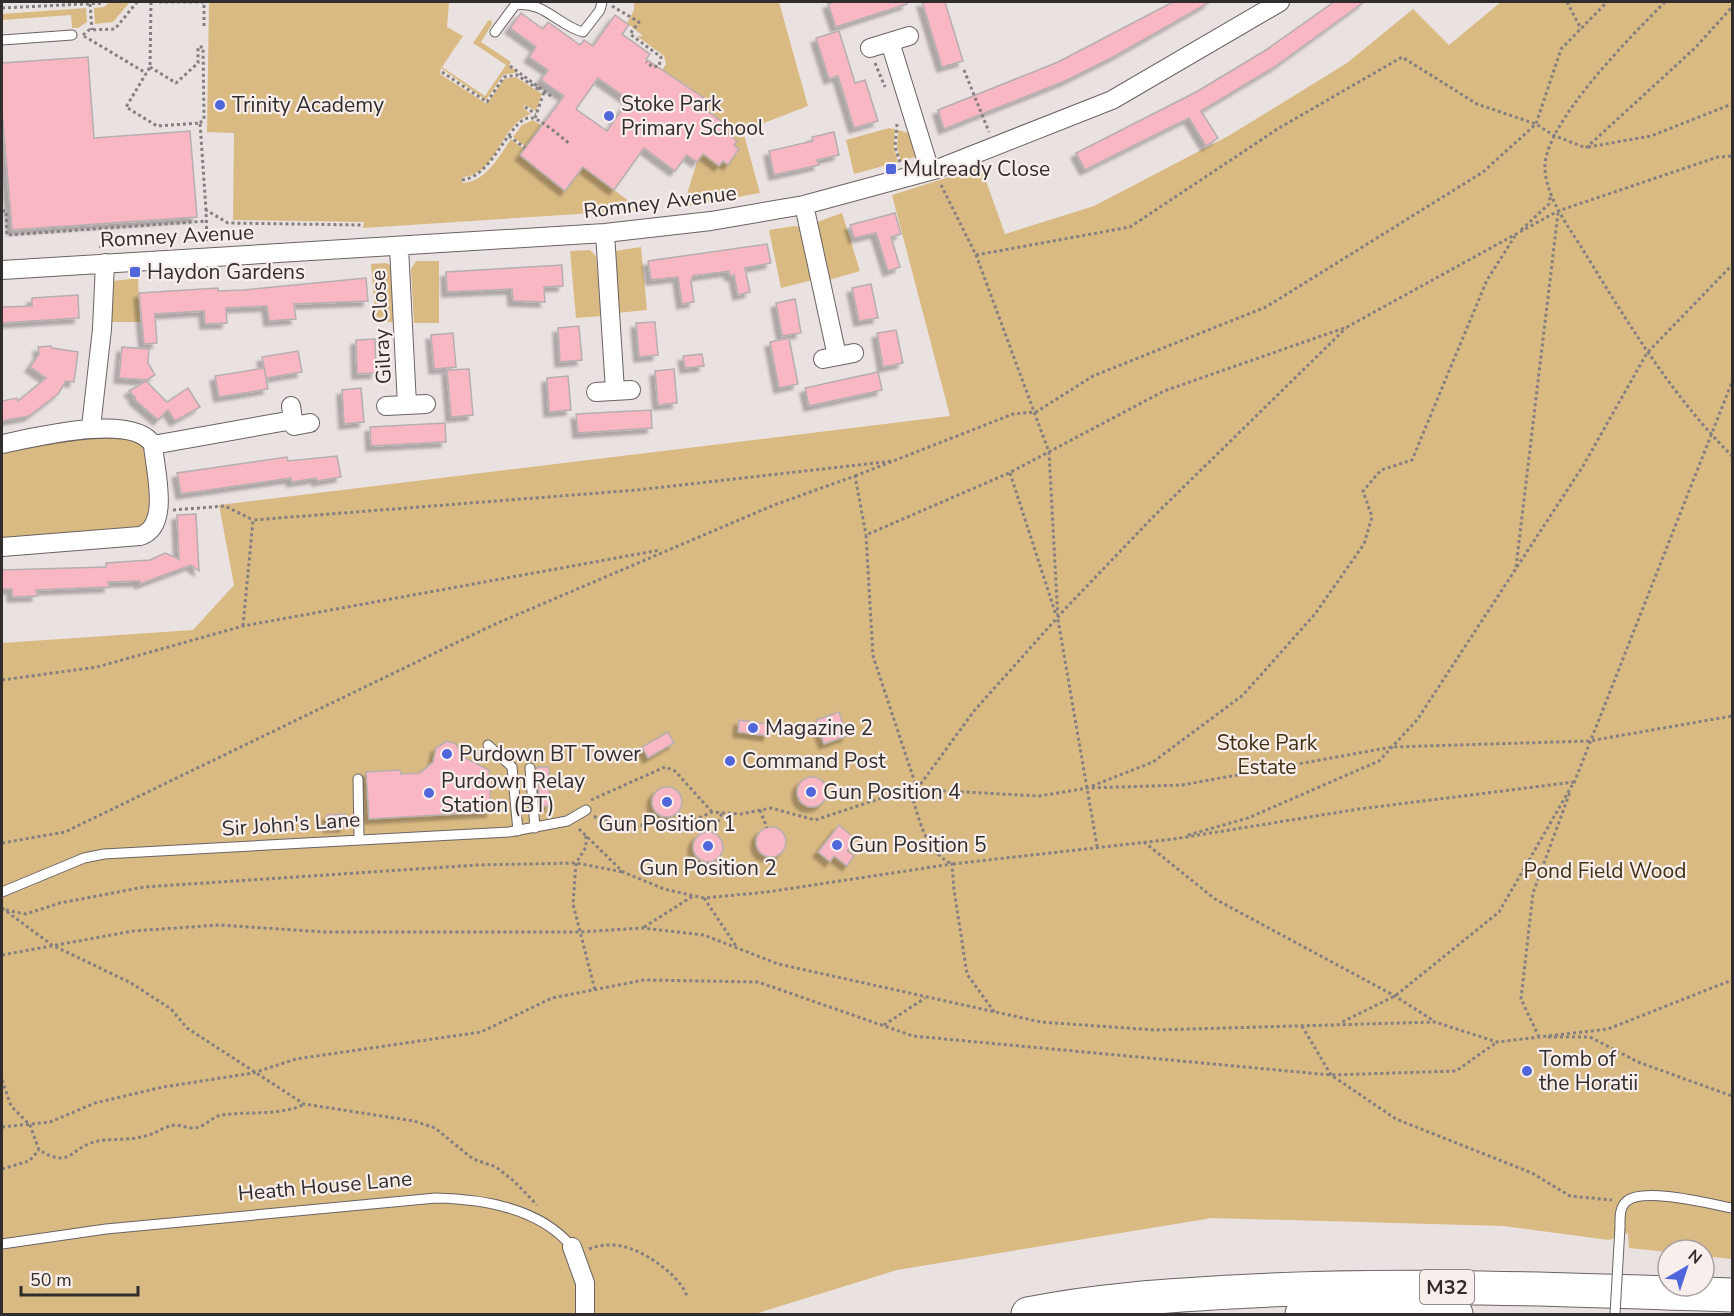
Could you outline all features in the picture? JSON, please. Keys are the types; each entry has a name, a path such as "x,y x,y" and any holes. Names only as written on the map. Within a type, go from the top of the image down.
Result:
{"highway":[{"name":"M32","path":"1028,1314 1161,1296 1327,1286 1732,1295"},
{"name":"M32","path":"1302,1314 1456,1314"}],"street":[{"name":"Romney Avenue","path":"2,270 399,247 605,232 711,221 804,205 906,177 935,176 994,146 1112,100 1269,4"},
{"path":"870,48 909,36"},
{"path":"890,42 935,176"},
{"path":"804,205 838,356"},
{"path":"596,392 623,390 605,232"},
{"name":"Gilray Close","path":"399,247 407,405"},
{"path":"91,427 102,329 105,264"},
{"name":"Gilray Close","path":"386,406 426,404"},
{"path":"153,445 298,416"},
{"path":"2,444 91,427 141,435 153,445 159,511 154,527 140,536 2,547"},
{"path":"574,1251 585,1283 585,1314"}],"lane":[{"path":"495,32 514,6 529,3 538,5 584,32 600,10 602,2"},
{"path":"2,40 72,35"},
{"path":"488,745 512,767 518,831"},
{"path":"530,768 535,828"},
{"path":"358,779 359,838"},
{"name":"Sir John's Lane","path":"2,892 84,858 104,854 359,838 518,831 567,821 586,810"},
{"path":"1615,1314 1621,1212 1625,1202 1636,1196 1652,1196 1732,1208"},
{"name":"Heath House Lane","path":"2,1244 106,1229 436,1198 494,1204 537,1220 559,1234 574,1251"}],"path":[{"path":"72,35 83,35 92,30 115,29 137,2"},
{"path":"150,67 177,83 198,63 198,47 203,47 204,119 200,123 157,126 126,107 150,67 151,2"},
{"path":"159,2 204,2 204,26"},
{"path":"602,2 624,10 639,22 630,34 660,57 662,62 653,67 646,62"},
{"path":"1567,2 1581,29"},
{"path":"2,843 65,832 493,625 774,505 1013,414 1036,412 1093,376 1266,307 1483,172 1536,124 1562,49 1607,2"},
{"path":"1665,2 1603,66 1553,135 1545,168 1558,211 1647,352 1732,456"},
{"path":"2,8 104,3"},
{"path":"90,4 92,30"},
{"path":"1586,148 1695,48 1732,7"},
{"path":"83,35 146,73"},
{"path":"870,48 888,92"},
{"path":"976,255 1130,227 1280,128 1402,57 1477,104 1536,124 1553,135 1586,148 1651,136 1732,104"},
{"path":"510,66 551,96"},
{"path":"964,70 994,146"},
{"path":"442,72 487,102 504,77 517,75 538,89 540,86"},
{"path":"536,116 544,92"},
{"path":"525,107 570,144"},
{"path":"462,180 482,172 522,121 536,116"},
{"path":"898,118 896,152 906,177"},
{"path":"200,123 208,237 200,257"},
{"path":"509,136 525,148"},
{"path":"866,535 1010,473 1164,391 1347,327 1558,211 1718,157 1732,156"},
{"path":"935,176 976,255 1049,452 1058,620 1097,847"},
{"path":"1088,788 1153,762 1243,695 1315,614 1364,544 1372,517 1363,491 1381,470 1412,460 1488,280 1516,235 1549,204 1551,193"},
{"path":"206,210 228,223 361,225"},
{"path":"2,211 6,211 7,235 207,221"},
{"path":"1516,569 1558,211"},
{"path":"104,242 113,227"},
{"path":"1174,839 1248,818 1379,761 1417,720 1516,569 1583,466 1647,352 1732,265"},
{"path":"917,789 974,711 1154,516 1347,327"},
{"path":"1537,1036 1521,999 1533,893 1589,741 1732,382"},
{"path":"159,511 225,506 253,520 637,490 897,460"},
{"path":"1010,473 1058,620"},
{"path":"855,476 866,535 873,656 917,789"},
{"path":"243,626 253,520"},
{"path":"2,680 97,668 243,626 668,549"},
{"path":"712,812 675,771 665,767 591,800 586,810 600,820 638,825 685,824 712,812 741,814 771,808 814,820 909,789 1039,796 1088,788 1182,785 1392,747 1589,741 1732,716"},
{"path":"2,909 26,914 60,903 144,887 477,865 576,862 623,872 664,889 704,898 767,892 952,864 1174,839 1359,809 1574,782"},
{"path":"1340,1023 1395,996 1500,912 1574,782"},
{"path":"909,789 927,842 939,857 952,864"},
{"path":"760,810 767,828"},
{"path":"713,833 722,813"},
{"path":"567,821 586,834 623,872"},
{"path":"586,834 586,847 576,862 573,904 595,990"},
{"path":"1144,842 1215,899 1395,996 1436,1022 1497,1042 1608,1029 1732,980"},
{"path":"952,864 967,974 995,1013"},
{"path":"642,928 693,896"},
{"path":"704,898 737,948"},
{"path":"2,909 52,945 131,983 171,1009 187,1028 304,1104"},
{"path":"2,955 133,931 219,925 325,932 580,932 642,928 704,935 778,964 1041,1022 1155,1030 1436,1022"},
{"path":"2,1127 50,1122 95,1103 163,1087 253,1073 296,1059 481,1032 552,998 644,980 758,982 914,1036 1331,1076 1456,1071 1497,1042"},
{"path":"883,1026 925,998"},
{"path":"1301,1026 1331,1076 1396,1119 1532,1173 1569,1196 1625,1202"},
{"path":"1537,1036 1590,1037 1638,1062 1732,1096"},
{"path":"2,1080 11,1106 30,1125 39,1150 55,1159 66,1158 85,1144 102,1140 146,1136 164,1127 177,1125 194,1128 206,1124 219,1115 256,1114 304,1104 414,1120 435,1128 473,1159 496,1167 515,1182 541,1209 537,1220"},
{"path":"2,1169 29,1161 39,1150"},
{"path":"574,1251 600,1245 622,1246 646,1257 673,1277 687,1296"}],"green space":[{"path":"110,2 130,2 113,22 95,24 94,8 104,7"},
{"path":"209,2 449,2 447,27 463,36 442,67 485,96 506,65 473,43 491,20 492,24 481,42 511,62 509,66 518,72 503,75 486,100 441,68 440,74 487,104 504,79 516,77 542,94 536,111 525,105 523,108 531,114 521,119 512,128 483,168 463,177 462,183 471,182 485,173 511,139 524,149 520,155 531,141 526,147 513,137 522,125 533,120 570,145 567,156 550,180 565,191 583,167 641,210 363,228 364,222 233,220 234,133 207,132"},
{"path":"634,2 779,2 808,106 743,131 760,193 683,207 697,162 703,154 719,165 723,161 728,165 739,150 734,145 737,141 721,129 725,123 705,109 709,102 698,94 693,100 662,70 666,64 664,56 637,36 643,36 627,23 634,10"},
{"name":"Stoke Park Estate","path":"1501,2 1732,2 1732,1259 1716,1257 1716,1238 1656,1238 1656,1251 1629,1248 1628,1233 1609,1240 1503,1226 1212,1218 897,1270 755,1314 2,1314 2,643 193,630 234,585 219,505 950,416 892,195 981,167 1005,234 1094,206 1230,135 1347,63 1413,9 1449,45"},
{"path":"86,8 87,22 78,28 72,28 71,15 2,20 2,14"},
{"path":"889,128 895,129 894,148 898,162 854,174 846,140"},
{"path":"898,130 913,134 915,157 901,161 897,148"},
{"path":"842,213 860,271 829,280 817,222"},
{"path":"800,227 813,280 781,288 769,230"},
{"path":"641,247 647,310 617,313 615,251"},
{"path":"590,250 596,256 602,316 576,318 570,251"},
{"path":"416,261 439,261 439,323 414,323 411,269"},
{"path":"386,263 392,266 397,322 376,322 371,264"},
{"path":"138,278 140,322 111,322 113,281"},
{"path":"97,433 138,440 147,446 153,512 142,529 2,541 2,450"}],"building":[{"path":"834,2 907,2 907,4 836,27 828,4"},
{"path":"922,2 945,2 963,61 942,67"},
{"path":"1173,2 1210,2 1117,55 1065,81 944,129 938,110 1058,62"},
{"path":"1334,2 1364,2 1276,66 1201,111 1218,138 1206,146 1189,118 1085,170 1076,153 1198,91 1266,50"},
{"path":"521,13 543,29 548,22 580,45 584,40 593,46 615,15 629,25 622,34 650,54 646,59 710,102 705,109 725,124 721,129 737,141 734,145 739,149 728,165 723,161 719,166 703,154 697,162 687,155 675,171 644,148 614,190 583,167 565,191 520,155 564,96 541,80 548,70 529,57 536,47 510,28","holes":["598,78 629,100 607,131 576,109"]},
{"path":"839,31 855,83 865,80 878,121 854,128 838,76 829,79 816,38"},
{"path":"88,57 94,138 190,131 197,217 12,230 2,111 2,63"},
{"path":"834,132 839,155 817,160 819,165 774,175 769,151 813,141 812,137"},
{"path":"895,213 901,234 891,237 900,267 888,271 876,233 854,238 850,225"},
{"path":"767,244 771,263 745,268 750,292 738,295 734,275 730,276 729,271 693,276 691,281 694,302 682,304 678,277 651,280 648,261"},
{"path":"562,265 563,286 544,287 545,302 513,301 512,289 447,292 446,272"},
{"path":"366,278 368,301 294,304 296,319 269,321 267,306 226,308 227,323 205,324 204,311 155,314 157,343 144,344 139,293 218,288 218,291 243,290"},
{"path":"871,284 878,318 859,321 852,288"},
{"path":"78,295 79,318 2,323 2,307 32,306 32,298"},
{"path":"795,299 801,333 782,336 776,303"},
{"path":"655,322 658,355 639,357 636,323"},
{"path":"579,326 582,360 560,362 558,328"},
{"path":"896,330 903,363 883,367 877,333"},
{"path":"453,333 456,367 434,369 431,335"},
{"path":"789,338 798,384 779,388 770,342"},
{"path":"375,339 376,373 357,374 356,340"},
{"path":"51,346 78,352 74,382 66,381 58,394 29,416 2,421 2,401 17,398 18,401 46,378 30,367 39,354 38,347"},
{"path":"122,347 149,349 148,363 155,375 147,380 119,378"},
{"path":"298,351 302,372 266,378 262,357"},
{"path":"702,354 704,366 685,368 683,356"},
{"path":"264,368 268,389 219,397 215,376"},
{"path":"469,369 473,415 451,417 447,370"},
{"path":"674,369 677,403 658,405 655,371"},
{"path":"878,372 882,390 809,406 805,388"},
{"path":"568,376 571,410 549,412 547,378"},
{"path":"146,381 167,402 188,388 200,407 175,421 168,410 158,420 134,399 136,398 129,391"},
{"path":"361,388 364,422 344,424 342,390"},
{"path":"651,410 652,428 578,433 576,414"},
{"path":"445,423 446,442 371,446 370,427"},
{"path":"337,456 341,477 317,481 316,478 292,482 291,478 181,494 177,473 287,457 288,461"},
{"path":"196,514 199,571 191,565 140,584 140,581 108,582 109,587 36,590 37,596 12,597 12,589 2,589 2,570 106,567 106,563 150,560 165,553 179,559 177,515"},
{"path":"839,712 847,736 824,744 816,720"},
{"name":"Magazine 2","path":"739,720 769,724 768,736 738,732"},
{"path":"668,732 674,743 648,758 642,747"},
{"name":"Purdown Relay Station (BT)","path":"447,741 456,744 463,757 489,770 491,812 369,819 366,772 400,770 401,774 420,773 433,762 436,748"},
{"path":"537,767 549,767 550,806 540,806"},
{"name":"Gun Position 4","path":"812,777 823,781 827,792 823,803 812,807 801,803 797,792 801,781"},
{"name":"Gun Position 1","path":"667,787 678,791 682,802 678,813 667,817 656,813 652,802 656,791"},
{"path":"345,814 345,827 328,827 327,815"},
{"name":"Gun Position 5","path":"839,825 856,840 847,851 854,856 847,866 834,856 830,862 818,852"},
{"path":"771,827 782,831 786,842 782,853 771,857 760,853 756,842 760,831"},
{"name":"Gun Position 2","path":"708,832 719,836 723,847 719,858 708,862 697,858 693,847 697,836"}],"place":[{"name":"Trinity Academy","path":"220,105"},
{"name":"Stoke Park Primary School","path":"609,116"},
{"name":"Mulready Close","path":"891,169"},
{"name":"Haydon Gardens","path":"135,272"},
{"name":"Magazine 2","path":"753,728"},
{"name":"Purdown BT Tower","path":"447,754"},
{"name":"Command Post","path":"730,761"},
{"name":"Gun Position 4","path":"811,792"},
{"name":"Purdown Relay Station (BT)","path":"429,793"},
{"name":"Gun Position 1","path":"667,802"},
{"name":"Gun Position 5","path":"837,845"},
{"name":"Gun Position 2","path":"708,846"},
{"name":"Tomb of the Horatii","path":"1527,1071"}],"park label":[{"name":"Pond Field Wood","path":"1605,871"}]}
